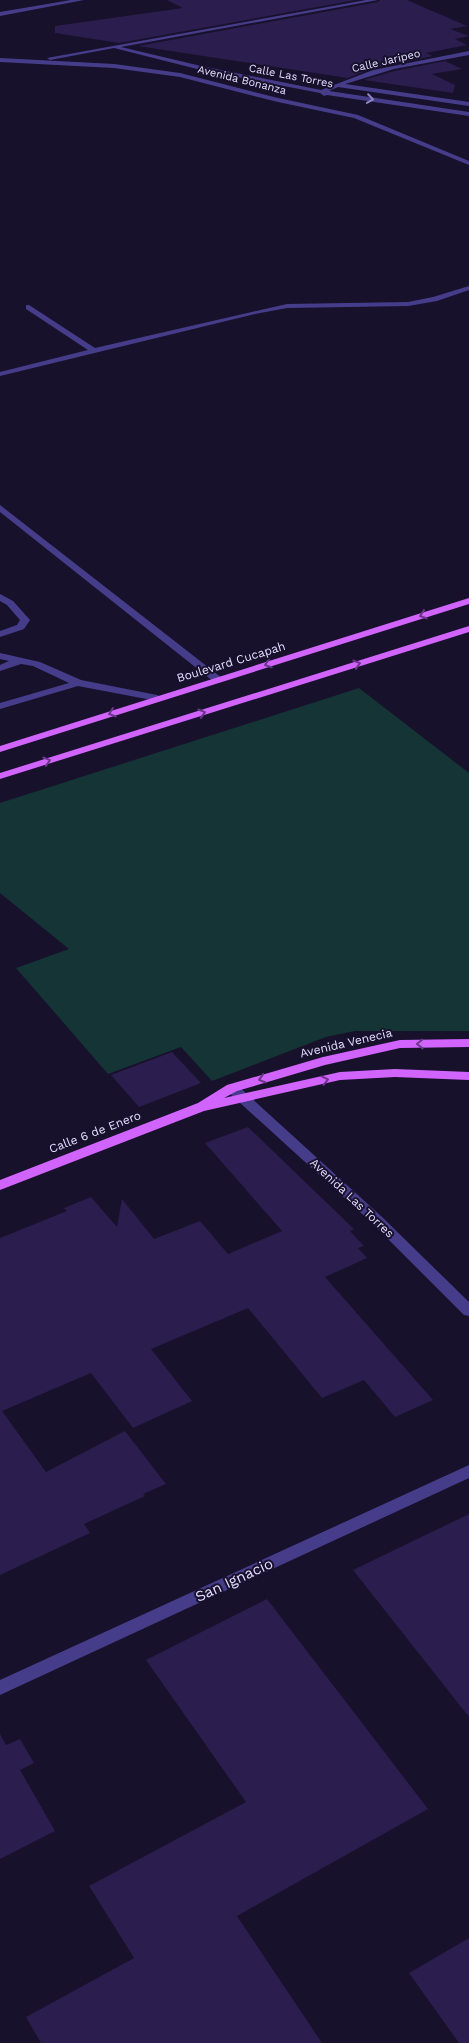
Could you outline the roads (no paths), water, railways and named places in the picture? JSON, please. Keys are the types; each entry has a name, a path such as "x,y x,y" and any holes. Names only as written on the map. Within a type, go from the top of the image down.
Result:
{"main road":[{"name":"Boulevard Cucapah","path":"0,749 469,600"},
{"path":"0,776 469,629"},
{"name":"Avenida Venecia","path":"232,1088 302,1066 400,1044 469,1042"},
{"path":"244,1099 340,1076 396,1073 469,1076"},
{"name":"Calle 6 de Enero","path":"0,1185 201,1107 232,1088"},
{"name":"Calle 6 de Enero","path":"201,1107 244,1099"}],"street":[{"path":"0,14 81,0"},
{"path":"0,68 375,0"},
{"name":"Calle Las Torres","path":"112,47 202,68 322,92 469,114"},
{"name":"Calle Jaripeo","path":"322,92 337,84 377,71 469,53"},
{"name":"Avenida Bonanza","path":"0,60 114,66 180,75 278,100 356,116 437,152 469,163"},
{"path":"180,75 202,68"},
{"name":"Calle Las Torres","path":"337,84 469,104"},
{"path":"322,92 336,102"},
{"path":"343,106 356,116"},
{"path":"0,374 255,312 307,305 408,304 469,288"},
{"path":"29,307 94,351"},
{"path":"0,508 218,680"},
{"path":"0,597 10,603 25,620 21,627 0,634"},
{"path":"0,656 36,664 78,683 157,698"},
{"path":"0,668 21,660"},
{"path":"0,706 78,683"},
{"name":"Avenida Las Torres","path":"232,1088 377,1220 469,1311"},
{"name":"San Ignacio","path":"0,1688 469,1471"}]}
